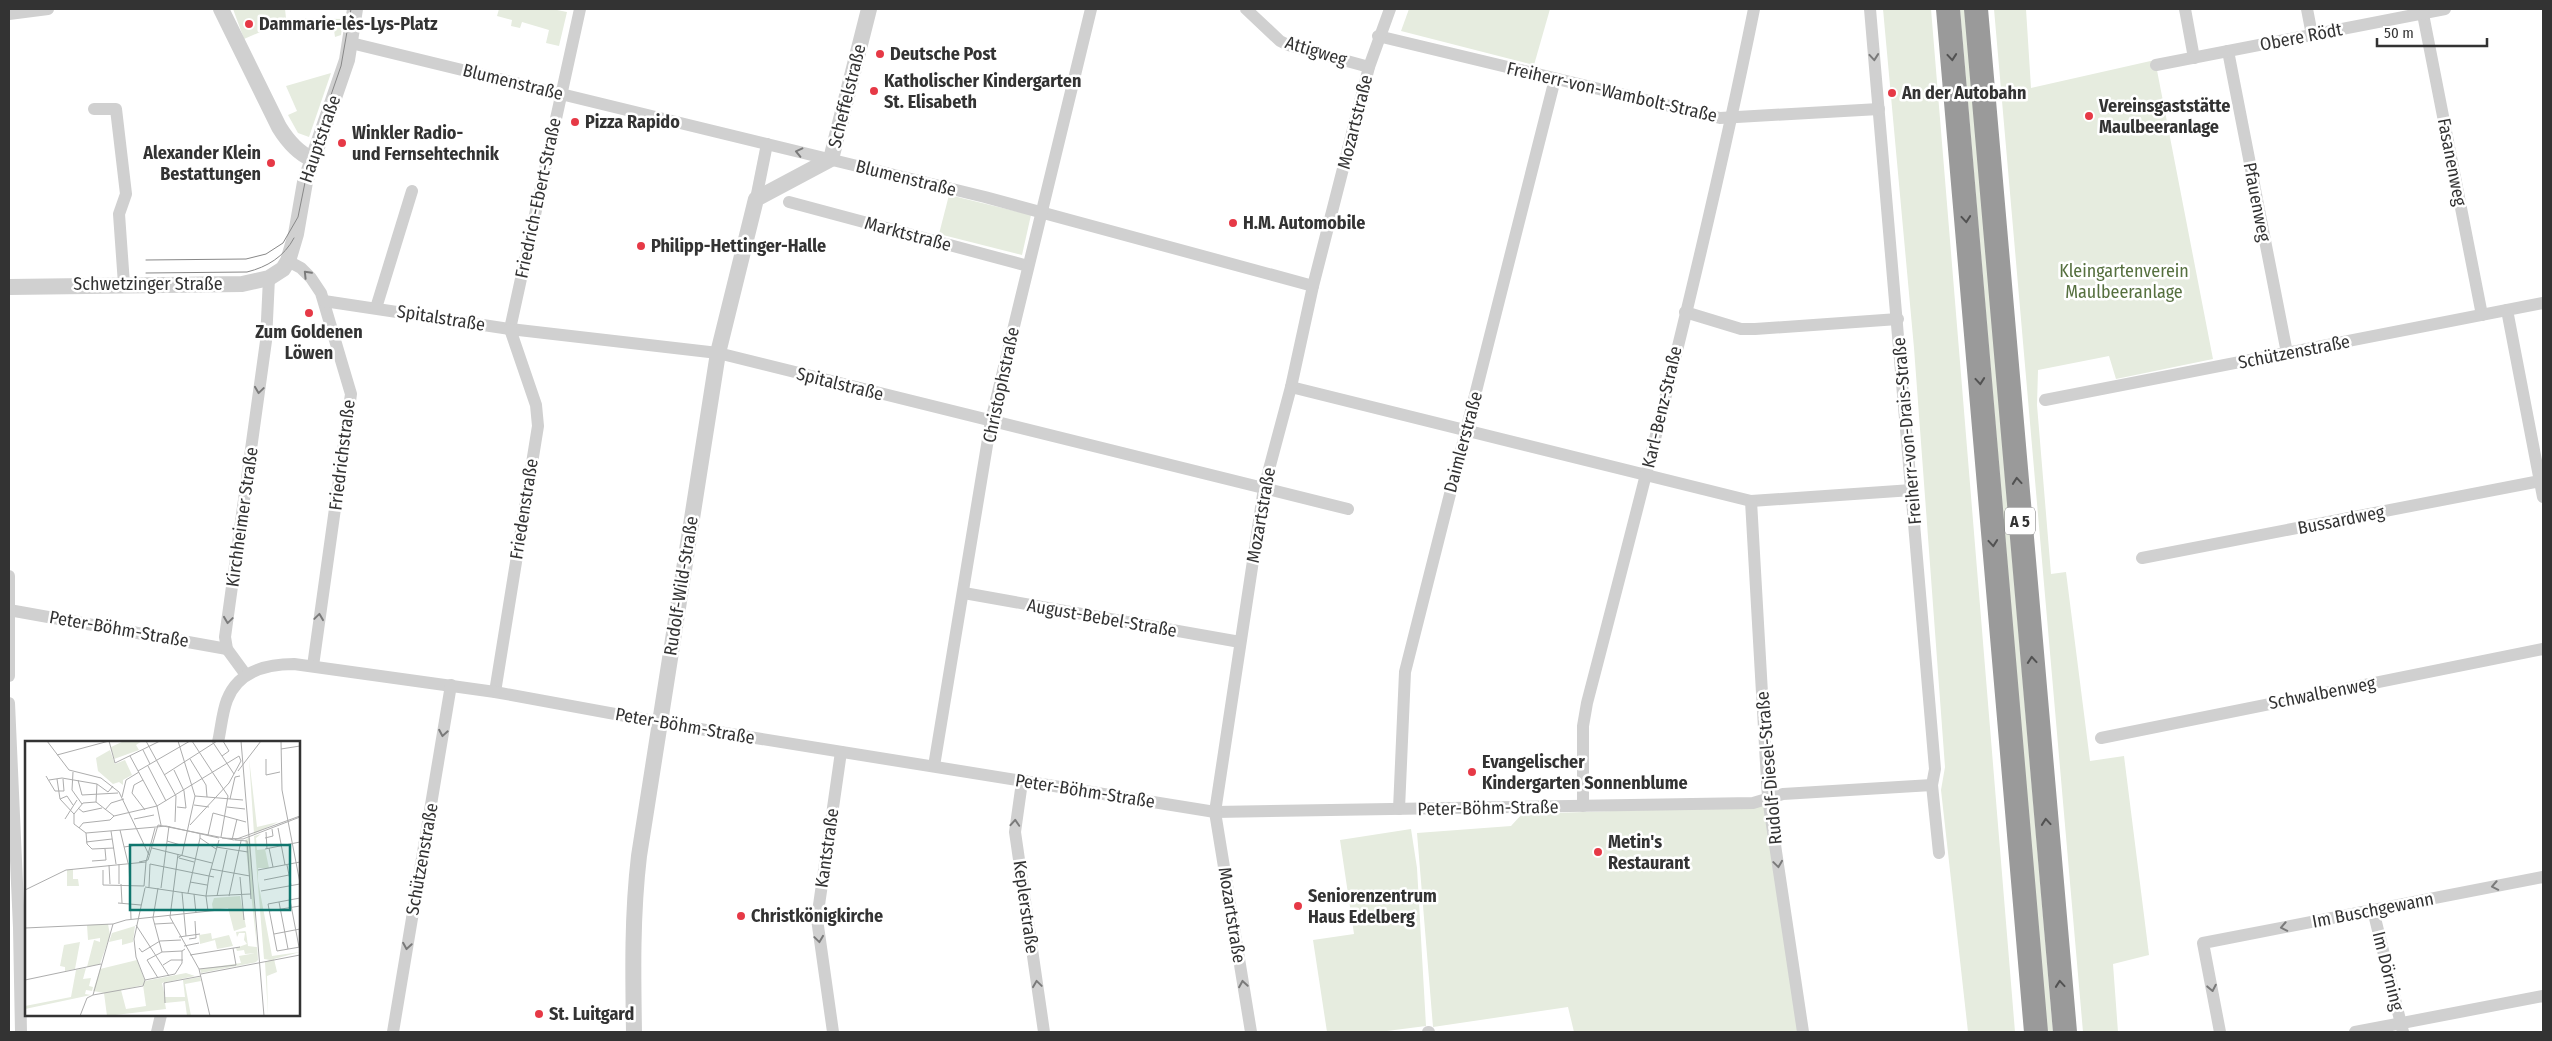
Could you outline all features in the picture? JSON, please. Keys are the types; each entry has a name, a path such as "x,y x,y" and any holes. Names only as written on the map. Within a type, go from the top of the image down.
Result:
{"highway":[{"name":"A 5","path":"1948,9 2036,1032"},
{"name":"A 5","path":"1976,9 2064,1032"}],"street":[{"path":"9,14 48,9"},
{"path":"221,9 279,127 286,138 301,153 312,159"},
{"name":"Hauptstraße","path":"286,265 296,234 305,182 344,73 351,43 355,9"},
{"name":"Friedrich-Ebert-Straße","path":"510,329 560,93 580,9"},
{"name":"Scheffelstraße","path":"756,199 831,159 866,9"},
{"name":"Christophstraße","path":"934,766 991,421 1040,212 1091,9"},
{"name":"Attigweg","path":"1246,9 1280,41 1288,45 1369,67"},
{"name":"Mozartstraße","path":"1251,1032 1215,812 1264,488 1291,387 1313,286 1369,67 1378,36 1390,9"},
{"name":"Karl-Benz-Straße","path":"1582,806 1584,726 1587,703 1646,474 1732,119 1754,9"},
{"name":"Freiherr-von-Drais-Straße","path":"1870,9 1898,318 1935,769 1932,785 1939,853"},
{"path":"2185,9 2194,58"},
{"path":"2307,9 2312,35"},
{"name":"Obere Rödt","path":"2156,65 2312,35 2423,11 2445,9"},
{"name":"Fasanenweg","path":"2423,11 2482,315"},
{"name":"Freiherr-von-Wambolt-Straße","path":"1378,36 1720,118 1732,119 1879,109"},
{"name":"Blumenstraße","path":"351,43 831,159 1040,212 1313,286"},
{"name":"Pfauenweg","path":"2228,51 2287,353"},
{"name":"Daimlerstraße","path":"1399,809 1405,672 1555,79"},
{"path":"94,109 116,109 126,194 119,214 124,284"},
{"name":"Rudolf-Wild-Straße","path":"634,1032 634,898 660,721 718,353 756,199 767,144"},
{"path":"376,308 412,191"},
{"name":"Marktstraße","path":"789,202 1028,266"},
{"name":"Schwetzinger Straße","path":"9,287 124,284 242,284 269,278 286,265"},
{"name":"Friedrichstraße","path":"286,265 301,268 312,278 324,301 351,394 313,666"},
{"name":"Kirchheimer Straße","path":"227,649 225,637 266,341 269,278"},
{"name":"Spitalstraße","path":"324,301 510,329 718,353 1348,509"},
{"name":"Schützenstraße","path":"2045,400 2543,304"},
{"path":"2507,310 2543,497"},
{"path":"1685,312 1741,328 1754,329 1898,318"},
{"name":"Friedenstraße","path":"495,692 538,426 536,405 510,329"},
{"path":"1291,387 1646,474 1751,502 1912,490"},
{"name":"Bussardweg","path":"2142,558 2540,481"},
{"name":"Rudolf-Diesel-Straße","path":"1751,502 1768,798 1803,1032"},
{"path":"9,576 9,676"},
{"name":"August-Bebel-Straße","path":"964,593 1240,642"},
{"name":"Peter-Böhm-Straße","path":"9,610 227,649"},
{"path":"218,741 227,700 246,675 227,649"},
{"name":"Schwalbenweg","path":"2101,738 2543,649"},
{"name":"Peter-Böhm-Straße","path":"246,675 262,667 276,664 313,666 451,685 841,752 1215,812 1754,803 1784,794 1932,785"},
{"name":"Schützenstraße","path":"393,1032 451,685"},
{"path":"9,703 21,1032"},
{"name":"Kantstraße","path":"832,1032 817,919 841,752"},
{"name":"Keplerstraße","path":"1022,782 1015,832 1044,1032"},
{"name":"Im Buschgewann","path":"2220,1032 2203,943 2543,877"},
{"name":"Im Dörning","path":"2373,910 2402,1028"},
{"path":"2355,1032 2402,1028 2543,996"},
{"path":"157,1032 161,1016"}],"green space":[{"path":"233,9 285,9 286,18 343,19 341,35 335,37 333,23 281,23 244,39"},
{"path":"499,9 552,9 567,12 559,46 546,43 549,30 522,22 520,28 511,26 512,20 497,16"},
{"path":"1409,9 1550,9 1534,65 1401,31"},
{"path":"1883,9 1931,9 2015,1032 1968,1032 1941,790 1945,767 1914,348"},
{"path":"1960,9 1965,9 2053,1032 2047,1032"},
{"name":"Kleingartenverein Maulbeeranlage","path":"1994,9 2026,9 2031,88 2155,60 2213,359 2116,379 2109,356 2038,370 2037,405 2051,574 2066,572 2090,761 2124,756 2149,955 2113,964 2118,1032 2083,1032"},
{"path":"331,73 309,137 298,133 288,115 297,111 286,86"},
{"path":"949,195 1031,215 1022,255 939,234"},
{"path":"1764,806 1804,1032 1574,1032 1568,1007 1433,1027 1417,833 1511,826 1522,814"},
{"path":"1411,829 1417,868 1426,1026 1379,1032 1327,1032 1313,940 1354,934 1340,840"}],"tram line":[{"path":"146,260 246,259 266,254 283,243 298,217 311,153 341,66 351,9"},
{"path":"146,273 247,272 261,267 280,256 294,238"}],"place":[{"name":"Dammarie-lès-Lys-Platz","path":"249,24"},
{"name":"Deutsche Post","path":"880,54"},
{"name":"Katholischer Kindergarten St. Elisabeth","path":"874,91"},
{"name":"An der Autobahn","path":"1892,93"},
{"name":"Vereinsgaststätte Maulbeeranlage","path":"2089,116"},
{"name":"Pizza Rapido","path":"575,122"},
{"name":"Winkler Radio- und Fernsehtechnik","path":"342,143"},
{"name":"Alexander Klein Bestattungen","path":"271,163"},
{"name":"H.M. Automobile","path":"1233,223"},
{"name":"Philipp-Hettinger-Halle","path":"641,246"},
{"name":"Zum Goldenen Löwen","path":"309,313"},
{"name":"Evangelischer Kindergarten Sonnenblume","path":"1472,772"},
{"name":"Metin's Restaurant","path":"1598,852"},
{"name":"Seniorenzentrum Haus Edelberg","path":"1298,906"},
{"name":"Christkönigkirche","path":"741,916"},
{"name":"St. Luitgard","path":"539,1014"}]}
